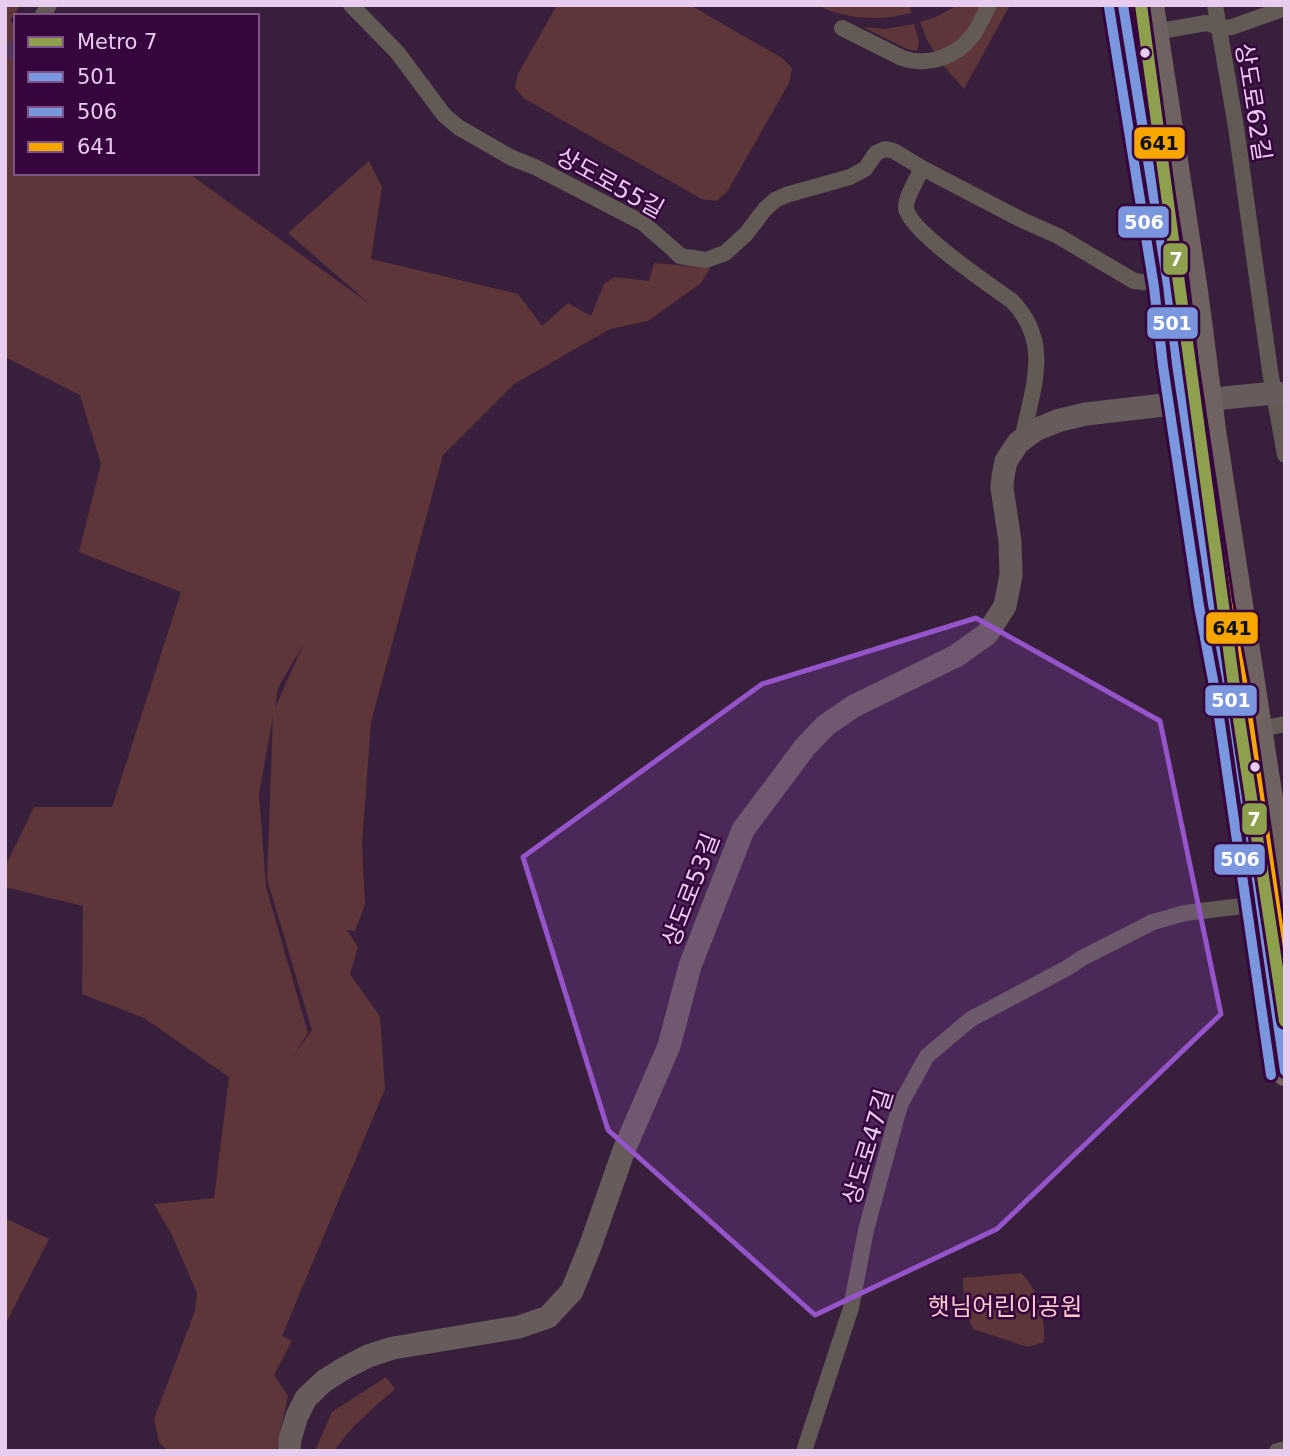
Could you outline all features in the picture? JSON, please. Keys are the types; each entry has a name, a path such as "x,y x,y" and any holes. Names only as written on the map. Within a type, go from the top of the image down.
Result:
{"main road":[{"path":"1123,5 1168,285 1191,398 1213,604 1230,694 1260,729 1285,896"},
{"path":"1151,5 1195,291 1191,398"},
{"path":"1260,729 1259,904 1285,1073"}],"street":[{"name":"상도로55길","path":"351,5 397,52 444,115 458,127 512,158 535,167 643,223 681,257 706,260 725,253 746,234 775,200 850,177 865,169 876,153 885,149 894,151 1022,220 1058,236 1135,281 1168,285"},
{"path":"842,28 902,58 924,62 951,54 965,44 989,5"},
{"name":"상도로62길","path":"1215,5 1236,127 1258,293 1279,394 1285,455"},
{"path":"1155,32 1206,23 1232,27 1285,8"},
{"path":"922,168 906,204 908,214 925,234 950,256 1012,301 1030,325 1035,339 1036,370 1022,440"},
{"name":"상도로53길","path":"289,1451 297,1416 306,1398 324,1381 344,1369 368,1356 393,1348 519,1327 548,1317 572,1291 624,1150 669,1046 690,966 743,831 805,747 827,725 855,706 957,656 987,634 1005,606 1011,575 1010,541 1002,488 1006,461 1018,443 1035,430 1086,414 1191,398 1279,394"},
{"name":"상도로47길","path":"804,1451 851,1308 866,1230 900,1105 927,1056 971,1019 1153,922 1185,913 1259,904"},
{"path":"1277,1451 1285,1450"}],"highlighted area":[{"path":"976,618 1160,721 1221,1014 997,1229 815,1315 608,1130 523,857 762,684"}],"green space":[{"path":"5,5 21,5 10,20 14,25 14,175 191,175 371,305 288,233 369,161 382,187 371,259 518,294 542,326 568,303 591,316 604,284 615,277 649,281 654,263 710,268 701,283 648,321 610,329 514,384 443,455 371,722 362,844 365,904 355,931 347,930 358,947 350,974 380,1017 385,1089 282,1336 292,1341 274,1375 288,1396 276,1451 167,1451 159,1442 154,1419 195,1311 197,1293 172,1235 154,1204 214,1198 229,1077 144,1018 82,994 83,906 5,887 5,867 34,807 112,807 181,592 79,552 101,464 80,395 5,357","holes":["304,643 275,708 278,688","273,716 267,879 312,1030 291,1060 308,1033 266,887 259,794"]},
{"path":"557,5 690,5 782,58 792,68 789,83 727,192 716,201 702,199 525,99 515,88 518,74"},
{"path":"818,5 910,5 911,13 864,18 840,14"},
{"path":"958,5 982,5 969,30 960,40 935,53 920,22"},
{"path":"996,5 1010,5 964,89 942,64"},
{"path":"914,24 919,41 917,51 907,49 863,27 884,29"},
{"path":"5,1218 49,1239 5,1325"},
{"name":"햇님어린이공원","path":"1021,1273 1037,1296 1044,1322 1044,1342 1028,1347 973,1329 964,1305 963,1278"},
{"path":"386,1377 395,1389 355,1426 334,1451 315,1451 332,1412"}],"tunnel":[{"path":"5,54 14,48"}],"metro line":[{"name":"7","path":"1141,5 1234,686 1285,1021"}],"transit line":[{"name":"501","path":"1123,5 1168,285 1177,364 1213,604 1230,694 1285,1071"},
{"name":"641","path":"1137,5 1182,283 1191,362 1227,602 1244,692 1285,974"},
{"name":"506","path":"1109,7 1154,287 1163,366 1199,606 1216,696 1271,1075"}]}
